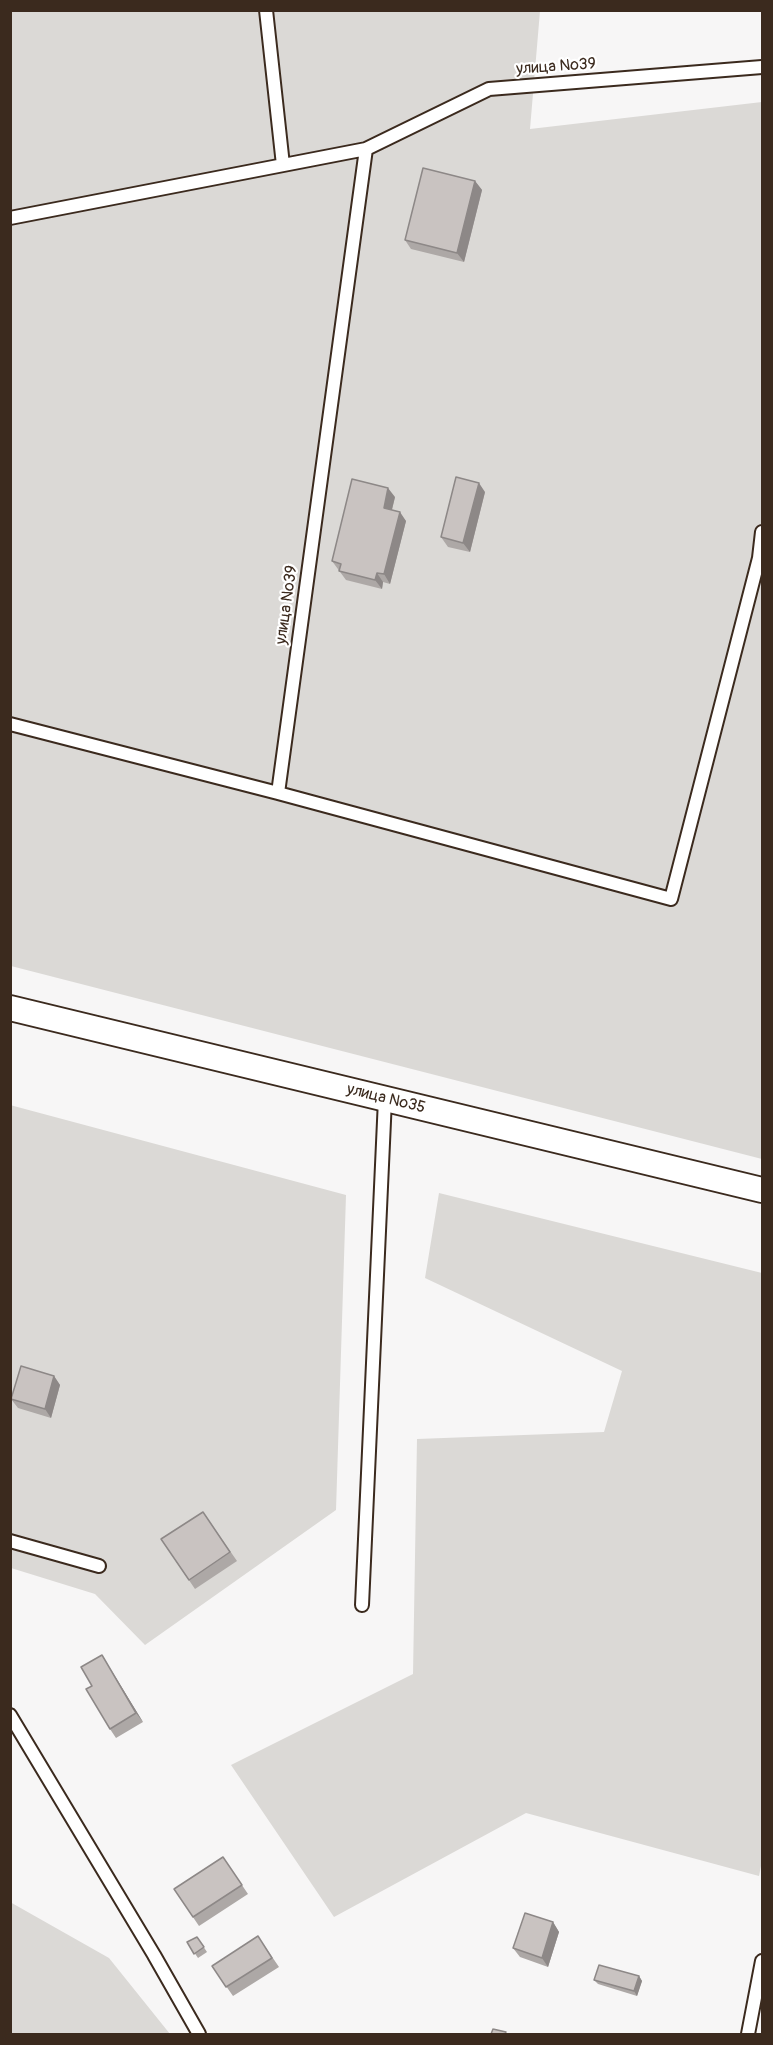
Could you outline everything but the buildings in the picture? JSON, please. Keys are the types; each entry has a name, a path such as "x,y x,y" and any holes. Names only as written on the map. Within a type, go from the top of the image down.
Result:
{"street":[{"name":"улица №35","path":"10,1008 762,1190"}],"lane":[{"path":"266,10 283,165"},
{"name":"улица №39","path":"10,218 366,149 489,88 762,67"},
{"name":"улица №39","path":"278,793 366,149"},
{"path":"10,724 278,793 671,899 759,558 762,532"},
{"path":"362,1605 385,1099"},
{"path":"10,1541 99,1566"},
{"path":"10,1715 199,2034"},
{"path":"748,2034 762,1961"}],"shaded area":[{"path":"10,11 540,11 530,129 762,102 762,1159 11,966"},
{"path":"10,1105 346,1195 336,1510 145,1645 95,1594 11,1568"},
{"path":"439,1193 762,1273 762,1861 759,1876 526,1813 334,1917 231,1765 413,1674 417,1439 604,1432 622,1371 425,1278"},
{"path":"10,1902 109,1958 170,2034 11,2034"}]}
